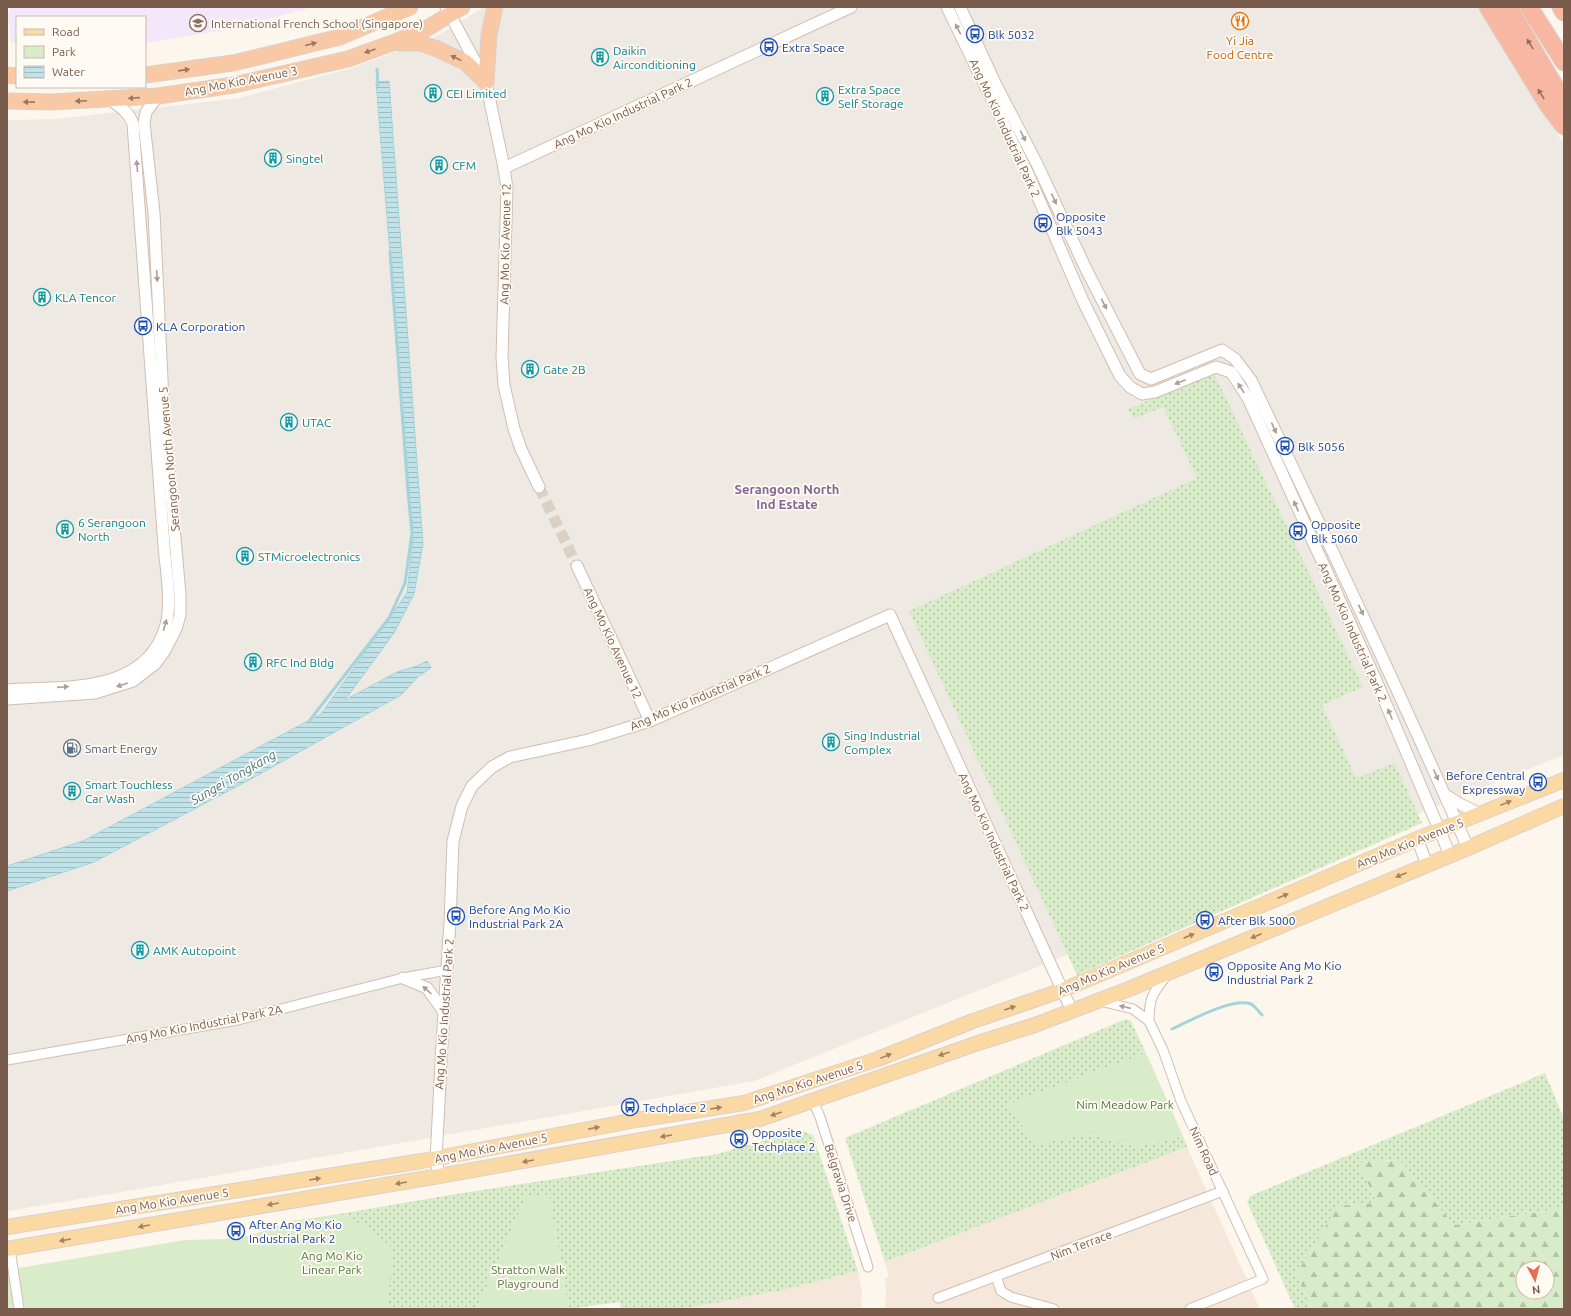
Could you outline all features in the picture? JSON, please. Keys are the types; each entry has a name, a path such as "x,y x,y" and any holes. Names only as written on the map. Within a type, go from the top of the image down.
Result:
{"highway":[{"name":"Ang Mo Kio Avenue 3","path":"146,75 233,63 340,37 410,7"},
{"path":"486,82 489,35 495,7"},
{"path":"1488,7 1548,105 1564,126"},
{"path":"1508,7 1564,102"},
{"path":"1529,7 1564,62"},
{"path":"1561,7 1564,12"},
{"name":"Ang Mo Kio Avenue 3","path":"7,101 51,102 111,100 158,96 241,83 348,59 426,29 453,9"},
{"path":"392,43 420,43 435,48 465,62 486,82"}],"main road":[{"name":"Ang Mo Kio Avenue 5","path":"7,1227 436,1159 636,1120 744,1103 878,1059 973,1021 1063,990 1457,822 1564,780"},
{"name":"Ang Mo Kio Avenue 5","path":"8,1249 439,1176 760,1119 1100,1001 1468,848 1564,806"},
{"path":"86,1214 99,1224 103,1233"}],"street":[{"name":"Ang Mo Kio Industrial Park 2","path":"504,168 851,7"},
{"name":"Ang Mo Kio Industrial Park 2","path":"947,7 1028,174 1083,301 1120,376 1130,387 1142,394 1155,392 1216,367 1231,372 1248,398 1370,669 1438,831 1450,855"},
{"name":"Ang Mo Kio Industrial Park 2","path":"960,7 996,85 1037,164 1086,269 1140,374 1151,379 1222,350 1235,359 1251,380 1345,575 1445,794 1468,848"},
{"name":"Ang Mo Kio Avenue 12","path":"453,9 486,82 504,168 507,188 502,357 504,385 514,429 522,451 539,488"},
{"name":"Serangoon North Avenue 5","path":"7,699 95,693 133,681 155,664 164,652 176,630 180,615 180,595 162,372 153,208 144,123 146,112 158,96"},
{"name":"Serangoon North Avenue 5","path":"7,690 96,684 129,673 147,660 158,646 166,624 168,604 166,560 133,124 130,116 111,100"},
{"name":"Ang Mo Kio Avenue 12","path":"577,566 650,721"},
{"name":"Ang Mo Kio Industrial Park 2","path":"439,1176 436,1159 453,841 462,806 472,786 492,767 510,757 588,740 650,721 890,615 1072,1011"},
{"path":"1445,794 1466,808 1480,814"},
{"path":"1417,839 1427,864"},
{"name":"Ang Mo Kio Industrial Park 2A","path":"7,1060 238,1020 403,978 447,970"},
{"path":"1148,1021 1149,1005 1154,992 1168,973"},
{"path":"403,978 427,988 444,1012"},
{"path":"1100,1001 1133,1009 1148,1021"},
{"name":"Nim Road","path":"1148,1021 1163,1050 1181,1101 1263,1279 1190,1309"},
{"name":"Belgravia Drive","path":"813,1101 820,1117 868,1267"},
{"name":"Nim Terrace","path":"938,1298 1223,1191"},
{"path":"8,1249 19,1309"},
{"path":"996,1276 1001,1291 1011,1297 1054,1309"}],"shaded area":[{"name":"International French School (Singapore)","path":"11,7 314,7 226,30 146,43 146,16 16,16 16,42 11,42 8,15"},
{"path":"484,7 1482,7 1564,145 1564,755 754,1081 7,1211 7,120 57,119 239,98 352,68 437,36"},
{"path":"1187,1147 1260,1309 885,1309 885,1278 889,1277 885,1262"},
{"path":"858,1271 862,1291 861,1309 682,1309 783,1290"}],"green space":[{"path":"1214,373 1363,687 1322,705 1356,778 1395,763 1422,823 1077,975 909,611 1197,478 1163,407 1133,419 1128,409"},
{"path":"1126,1019 1131,1021 1146,1053 1009,1104 1034,1144 1089,1134 1137,1147 1183,1136 1187,1147 885,1262 845,1138"},
{"name":"Nim Meadow Park","path":"1146,1053 1183,1136 1137,1147 1089,1134 1034,1145 1008,1104"},
{"path":"1545,1073 1564,1119 1564,1208 1454,1225 1400,1160 1358,1162 1377,1203 1297,1273 1312,1309 1295,1309 1247,1202 1250,1196"},
{"path":"800,1130 813,1135 858,1271 783,1290 682,1309 621,1309 620,1302 568,1309 549,1195 526,1197 477,1309 389,1309 389,1289 350,1217 339,1214 450,1195 717,1154"},
{"path":"1400,1160 1454,1225 1564,1208 1564,1309 1312,1309 1297,1273 1338,1206 1377,1203 1358,1162"},
{"name":"Stratton Walk Playground","path":"549,1195 568,1309 477,1309 526,1197"},
{"name":"Ang Mo Kio Linear Park","path":"339,1214 350,1217 393,1248 389,1289 389,1309 7,1309 7,1270 185,1240 225,1239 249,1236 291,1221"}],"water":[{"name":"Sungei Tongkang","path":"389,81 423,544 414,594 394,633 345,700 397,672 417,666 427,661 431,668 419,676 401,695 251,779 94,862 7,891 7,866 83,841 321,714 407,593 413,537 376,82"}],"waterway":[{"path":"377,69 378,85"},
{"path":"310,720 389,618 405,583 412,533 390,252"},
{"path":"1172,1029 1211,1011 1233,1004 1251,1004 1262,1015"}],"tunnel":[{"path":"539,487 577,566"}],"place":[{"name":"Yi Jia Food Centre","path":"1240,21"},
{"name":"International French School (Singapore)","path":"198,23"},
{"name":"Blk 5032","path":"975,34"},
{"name":"Extra Space","path":"769,47"},
{"name":"Daikin Airconditioning","path":"600,57"},
{"name":"CEI Limited","path":"433,93"},
{"name":"Extra Space Self Storage","path":"825,96"},
{"name":"Singtel","path":"273,158"},
{"name":"CFM","path":"439,165"},
{"name":"Opposite Blk 5043","path":"1043,223"},
{"name":"KLA Tencor","path":"42,297"},
{"name":"KLA Corporation","path":"143,326"},
{"name":"Gate 2B","path":"530,369"},
{"name":"UTAC","path":"289,422"},
{"name":"Blk 5056","path":"1285,446"},
{"name":"6 Serangoon North","path":"65,529"},
{"name":"Opposite Blk 5060","path":"1298,531"},
{"name":"STMicroelectronics","path":"245,556"},
{"name":"RFC Ind Bldg","path":"253,662"},
{"name":"Sing Industrial Complex","path":"831,742"},
{"name":"Smart Energy","path":"72,748"},
{"name":"Before Central Expressway","path":"1538,782"},
{"name":"Smart Touchless Car Wash","path":"72,791"},
{"name":"Before Ang Mo Kio Industrial Park 2A","path":"456,916"},
{"name":"After Blk 5000","path":"1205,920"},
{"name":"AMK Autopoint","path":"140,950"},
{"name":"Opposite Ang Mo Kio Industrial Park 2","path":"1214,972"},
{"name":"Techplace 2","path":"630,1107"},
{"name":"Opposite Techplace 2","path":"739,1139"},
{"name":"After Ang Mo Kio Industrial Park 2","path":"236,1231"}],"district":[{"name":"Serangoon North Ind Estate","path":"787,496"}]}
